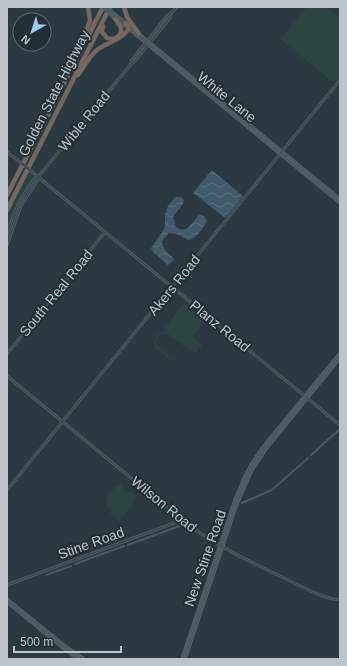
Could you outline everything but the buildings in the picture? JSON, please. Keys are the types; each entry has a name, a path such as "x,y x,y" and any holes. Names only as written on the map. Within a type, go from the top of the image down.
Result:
{"highway":[{"path":"69,74 90,21 88,7"},
{"path":"105,7 102,28 104,35 110,39 117,38 121,31 120,25 115,16"},
{"name":"Golden State Highway","path":"7,195 105,7"},
{"name":"Golden State Highway","path":"7,210 68,91 105,7"},
{"path":"124,7 127,17 139,34"},
{"path":"68,91 92,54 103,46 119,40 128,29 126,23"}],"main road":[{"name":"White Lane","path":"105,7 128,29 184,71 221,104 340,201"},
{"name":"White Lane","path":"115,16 139,34 171,64 209,93"},
{"path":"171,64 174,64 184,71"},
{"name":"White Lane","path":"221,104 233,111 329,194 340,201"},
{"path":"306,397 340,353"},
{"path":"306,397 340,358"},
{"name":"New Stine Road","path":"185,659 238,493 263,447 306,397"},
{"name":"New Stine Road","path":"182,659 221,547"},
{"path":"7,599 73,656 81,659"},
{"path":"7,602 22,615 43,628 81,659"}],"street":[{"name":"Wible Road","path":"7,234 20,199 35,178 38,177 134,62 160,26 177,7"},
{"name":"Wible Road","path":"148,43 170,18 171,14"},
{"path":"158,33 160,26"},
{"name":"Akers Road","path":"7,490 340,80"},
{"name":"Planz Road","path":"7,152 340,425"},
{"name":"Wible Road","path":"7,245 21,206 38,180 38,177"},
{"name":"South Real Road","path":"7,354 105,232"},
{"name":"Wilson Road","path":"7,376 182,520 221,547 321,596 340,600"},
{"name":"Stine Road","path":"7,584 182,520"}],"green space":[{"path":"307,7 326,7 340,18 340,75 334,83 280,39"},
{"path":"28,172 34,179 18,204 7,231 7,214"},
{"path":"184,303 205,320 192,337 202,345 195,353 185,345 187,354 184,359 182,360 186,354 185,347 168,334 162,333 156,339 157,346 175,361 180,361 179,362 175,362 156,348 154,341 158,334 164,331 169,332 178,339 164,328"},
{"path":"120,480 123,488 128,493 130,491 137,497 119,522 110,514 113,511 106,506 108,502 105,499 116,486 119,486"}],"water":[{"path":"212,170 243,196 225,218 193,193"},
{"path":"175,197 181,197 184,200 183,204 173,217 176,227 182,230 188,228 199,215 204,216 207,221 199,233 191,239 188,240 176,234 169,233 164,238 162,243 163,247 174,260 168,265 153,252 151,248 163,231 165,225 165,214 168,206"}],"waterway":[{"path":"311,455 340,429"},
{"path":"242,503 272,490 308,458"},
{"path":"128,545 182,525"},
{"path":"75,564 124,546"},
{"path":"46,575 71,566"}]}
